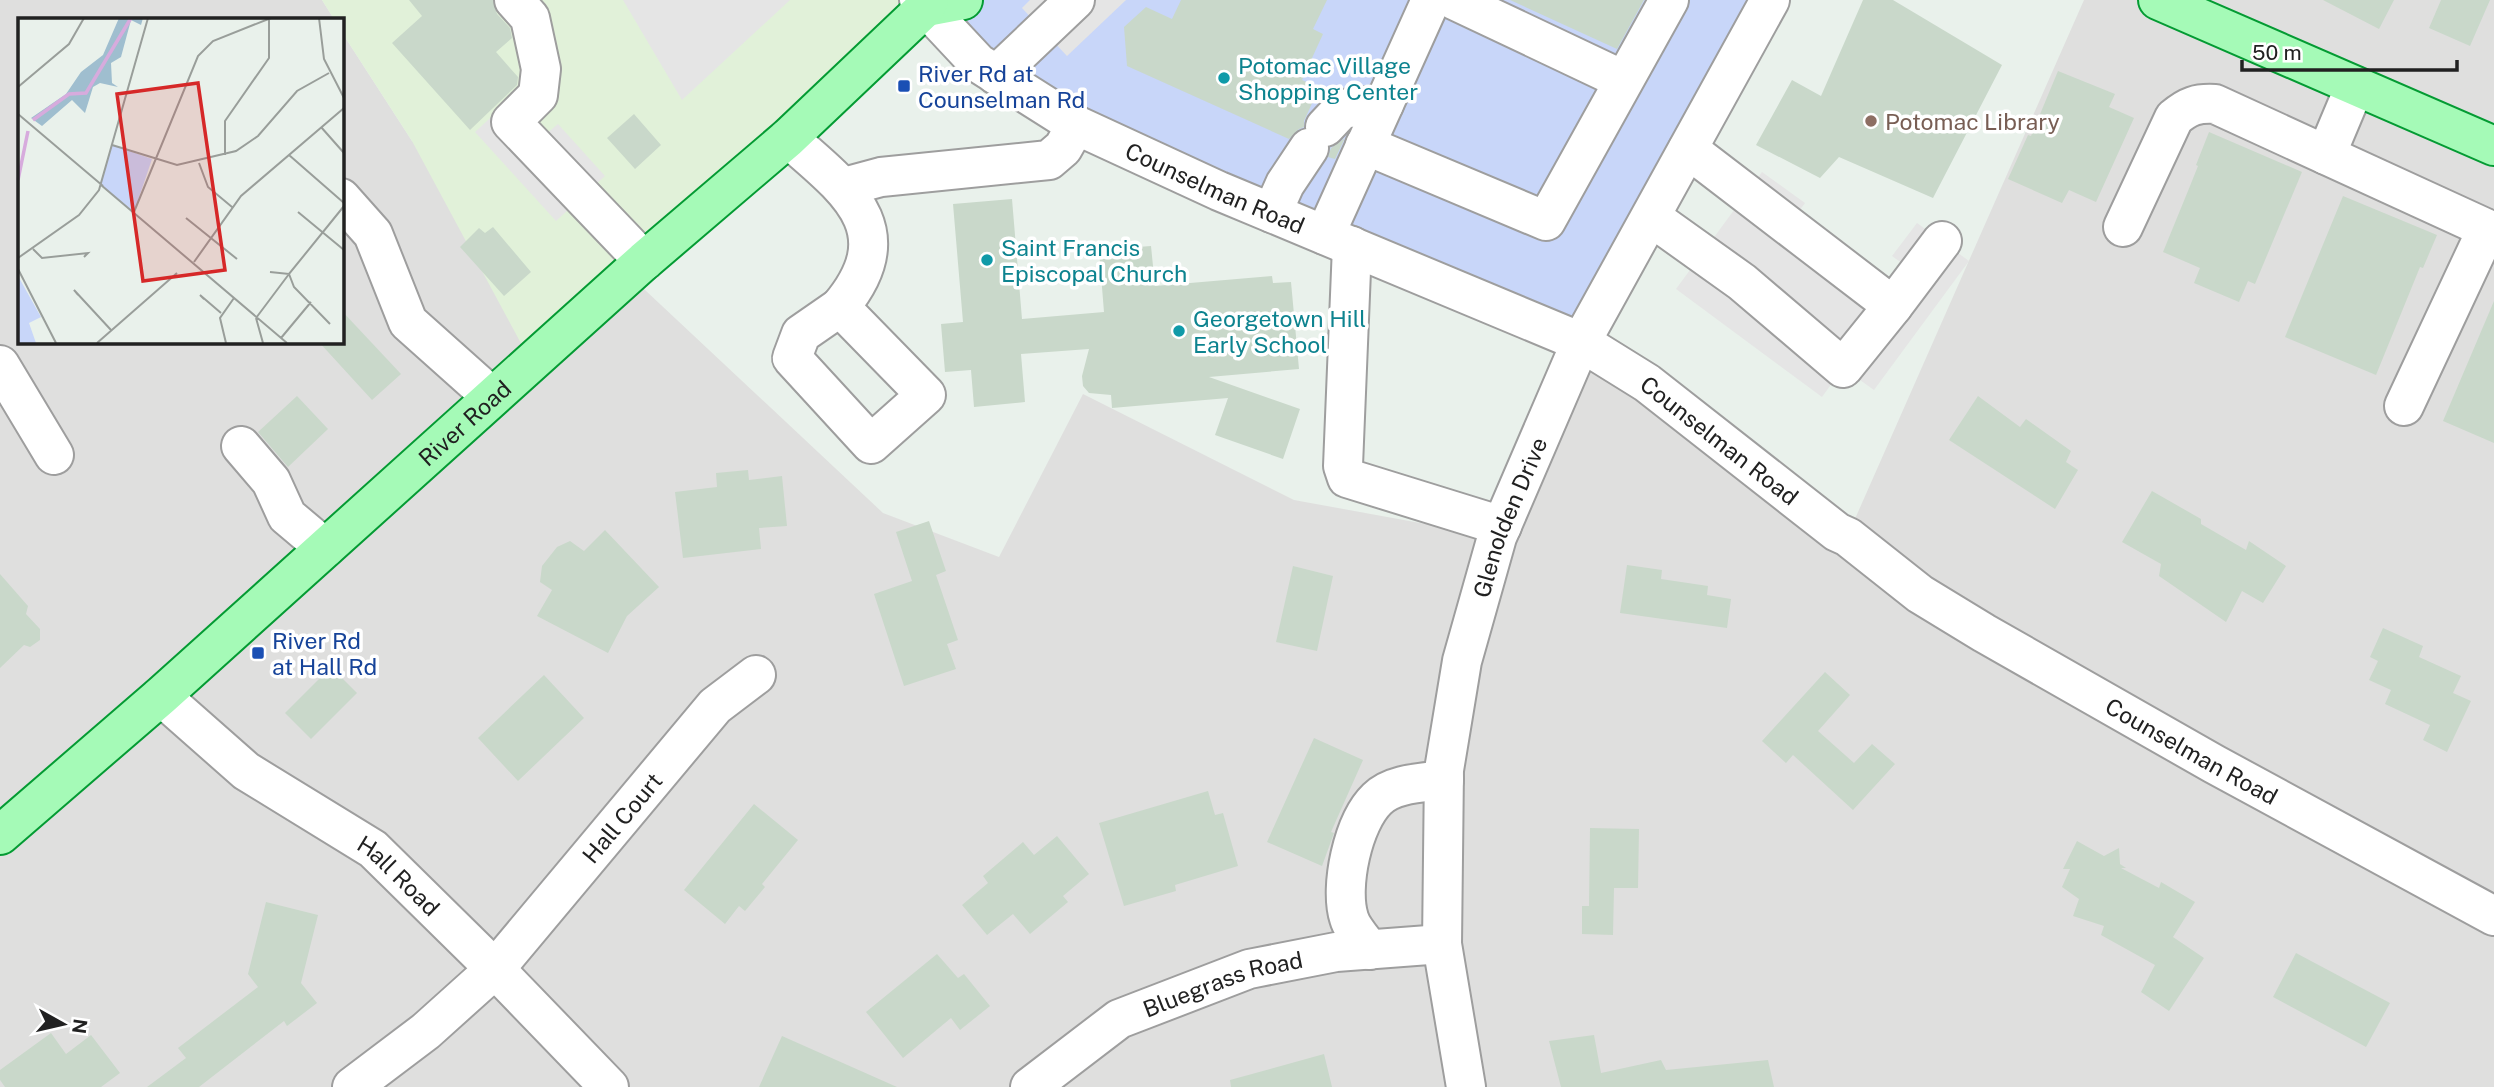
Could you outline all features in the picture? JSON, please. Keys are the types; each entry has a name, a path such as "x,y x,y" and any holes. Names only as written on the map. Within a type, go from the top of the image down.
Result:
{"main road":[{"path":"925,2 964,0"},
{"path":"2158,0 2494,146"},
{"name":"River Road","path":"0,835 161,696 644,261 788,138 925,2"}],"street":[{"path":"514,0 530,18 541,69 538,95 511,121 644,261"},
{"path":"996,75 1075,0"},
{"path":"1454,0 1623,80"},
{"path":"1365,145 1546,221 1669,0"},
{"name":"Glenolden Drive","path":"1466,1087 1441,944 1444,779 1462,661 1502,526 1581,342 1770,0"},
{"name":"Counselman Road","path":"925,2 978,63 1076,125 1272,213 1581,342 1647,383 1920,594 2190,750 2494,916"},
{"path":"1425,12 1365,145 1338,241 1343,466 1347,478 1502,526"},
{"path":"2326,155 2355,86"},
{"path":"2123,227 2174,118 2185,108 2199,103 2215,104 2490,230 2404,406"},
{"path":"1272,213 1285,184 1317,137 1342,109 1384,104"},
{"path":"844,187 881,177 1049,160 1063,148 1076,125"},
{"path":"788,138 844,187 862,213 868,243 865,265 856,288 840,307"},
{"path":"1688,149 1893,306"},
{"path":"343,200 373,234 408,322 492,397"},
{"path":"1651,217 1742,282 1843,368 1942,241"},
{"path":"0,365 54,455"},
{"path":"241,446 271,481 287,516 325,548"},
{"name":"Hall Court","path":"352,1087 426,1031 495,969 715,706 756,675"},
{"name":"Hall Road","path":"161,696 246,771 373,849 495,969 609,1087"},
{"path":"1370,950 1349,918 1346,877 1365,815 1377,799 1388,791 1444,779"},
{"name":"Bluegrass Road","path":"1030,1087 1119,1019 1250,969 1336,952 1441,944"}],"shaded area":[{"path":"0,0 322,0 333,18 18,18 18,343 343,343 343,34 412,141 629,275 883,513 999,557 1083,394 1294,500 1497,537 1581,342 1847,537 2084,0 2494,0 2494,1087 0,1087"},
{"path":"322,0 929,0 531,362 412,141 343,34 343,18 333,18"},
{"path":"623,0 790,0 682,100"},
{"path":"929,0 1770,0 1581,342 1076,125"},
{"path":"1030,0 1126,0 1067,56 1022,8"},
{"path":"500,109 533,145 558,124 605,176 556,221 475,132"},
{"path":"1762,172 1805,203 1788,226 1893,305 1917,274 1892,256 1917,223 1969,261 1874,390 1843,368 1822,397 1676,289"}],"building":[{"path":"409,0 493,0 497,14 510,28 512,38 496,52 518,77 517,85 470,130 392,43 422,16"},
{"name":"Potomac Village Shopping Center","path":"1181,0 1327,0 1313,29 1323,34 1302,80 1319,88 1304,121 1304,127 1289,139 1127,66 1124,27 1146,7 1172,19"},
{"path":"1510,0 1644,0 1617,49"},
{"name":"Potomac Library","path":"1863,0 1893,0 2002,65 1933,198 1839,157 1820,178 1756,145 1792,80 1821,96"},
{"path":"2323,0 2394,0 2379,29"},
{"path":"2441,0 2490,0 2470,46 2429,28"},
{"path":"2058,71 2115,94 2109,107 2134,118 2096,202 2069,190 2062,203 2008,179 2028,135 2031,136"},
{"path":"634,114 661,145 635,169 607,138"},
{"path":"2209,132 2302,172 2255,284 2248,281 2239,302 2194,283 2200,268 2163,252"},
{"path":"1345,138 1335,159 1328,157 1331,148"},
{"path":"2343,196 2437,235 2423,268 2420,267 2376,375 2285,337"},
{"path":"1012,199 1022,319 1104,312 1099,250 1151,246 1155,286 1272,276 1273,283 1291,282 1299,369 1209,377 1300,409 1283,459 1215,435 1228,398 1112,408 1111,395 1089,393 1083,386 1082,376 1089,349 1021,354 1025,402 974,407 971,370 945,372 941,324 963,322 953,204"},
{"path":"493,227 531,272 504,296 460,247 479,228 485,233"},
{"path":"2494,301 2494,443 2443,421"},
{"path":"343,312 401,374 372,400 320,343 343,343"},
{"path":"297,396 328,429 288,467 258,432"},
{"path":"1978,396 2020,427 2026,419 2071,451 2066,462 2078,470 2055,509 1949,440"},
{"path":"748,470 749,480 782,476 787,526 759,528 761,549 683,558 675,492 717,487 716,473"},
{"path":"2152,491 2201,519 2201,524 2246,550 2249,541 2286,566 2263,603 2242,591 2226,622 2159,576 2161,564 2122,542"},
{"path":"929,521 946,571 936,575 958,640 947,644 956,669 904,686 874,594 912,581 896,532"},
{"path":"605,530 659,587 627,616 608,653 537,616 552,590 540,582 542,566 557,547 570,541 584,551"},
{"path":"1627,565 1662,570 1661,579 1708,586 1707,595 1731,599 1727,628 1620,613"},
{"path":"1293,566 1333,576 1317,651 1276,642"},
{"path":"0,574 28,606 26,614 40,629 40,640 30,647 24,645 0,668"},
{"path":"2383,628 2423,646 2419,657 2461,676 2453,693 2471,701 2447,752 2423,740 2430,725 2385,704 2391,690 2369,680 2378,661 2370,657"},
{"path":"331,667 357,693 311,739 285,713"},
{"path":"1825,672 1850,695 1818,731 1854,763 1872,744 1895,764 1853,810 1793,755 1786,763 1762,741"},
{"path":"544,675 584,718 518,781 478,738"},
{"path":"1314,738 1363,760 1331,832 1334,833 1322,866 1267,842"},
{"path":"1208,791 1215,815 1223,813 1238,866 1175,885 1176,891 1124,906 1099,823"},
{"path":"754,804 798,840 762,884 765,887 745,911 739,906 725,924 684,890"},
{"path":"1590,828 1639,829 1638,888 1614,888 1613,935 1582,934 1582,906 1589,906"},
{"path":"1057,836 1089,874 1063,896 1068,902 1030,934 1013,914 987,935 962,905 988,883 983,876 1023,842 1034,855"},
{"path":"2077,841 2104,856 2119,848 2120,864 2126,868 2121,868 2159,888 2161,882 2195,902 2173,937 2204,958 2169,1011 2141,992 2155,965 2101,935 2104,926 2073,916 2079,899 2062,887 2070,869 2063,869"},
{"path":"266,902 318,915 301,983 317,1003 287,1026 284,1021 199,1087 147,1087 186,1058 178,1048 258,987 248,974"},
{"path":"2296,953 2390,1003 2366,1047 2273,997"},
{"path":"937,954 958,978 964,974 990,1006 960,1030 951,1018 903,1058 866,1012"},
{"path":"51,1033 66,1054 91,1035 120,1073 101,1087 5,1087 0,1080 0,1070"},
{"path":"1594,1035 1601,1073 1661,1060 1666,1070 1768,1060 1774,1087 1561,1087 1549,1041"},
{"path":"782,1036 897,1087 759,1087"},
{"path":"1324,1054 1332,1087 1231,1087 1230,1080"}],"place":[{"name":"Potomac Village Shopping Center","path":"1224,78"},
{"name":"River Rd at Counselman Rd","path":"904,86"},
{"name":"Potomac Library","path":"1871,121"},
{"name":"Saint Francis Episcopal Church","path":"987,260"},
{"name":"Georgetown Hill Early School","path":"1179,331"},
{"name":"River Rd at Hall Rd","path":"258,653"}]}
